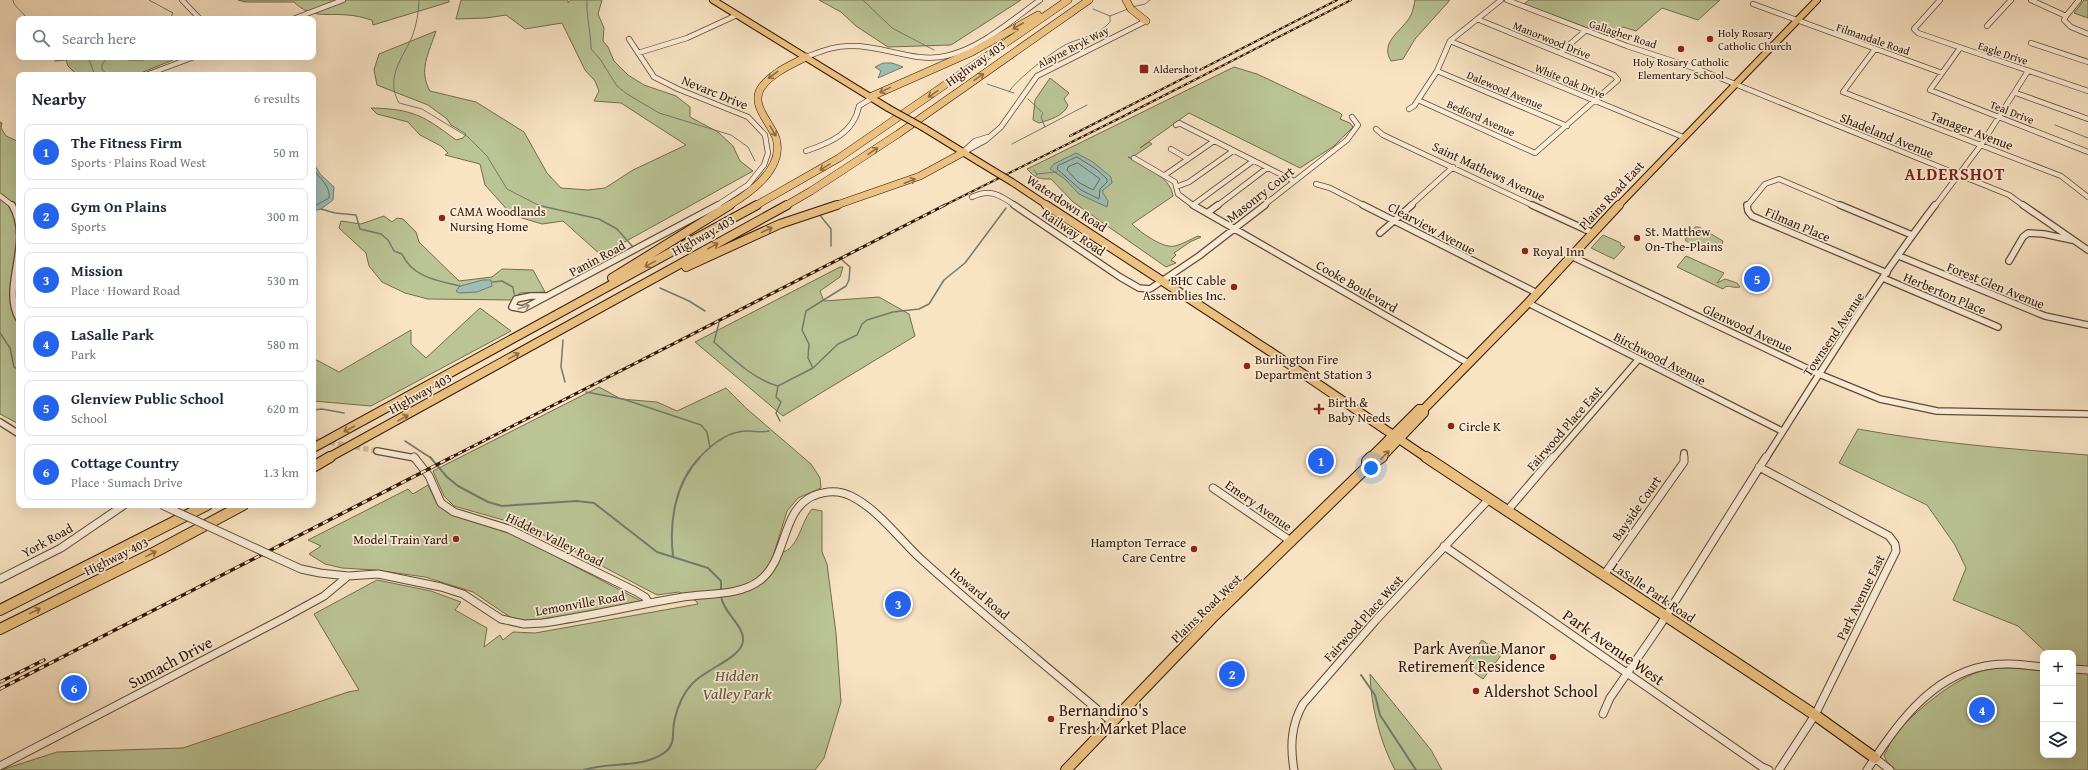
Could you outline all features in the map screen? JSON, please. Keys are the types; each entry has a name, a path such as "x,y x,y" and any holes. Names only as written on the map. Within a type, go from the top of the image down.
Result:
{"highway":[{"path":"871,98 972,52 1064,0"},
{"name":"Highway 403","path":"316,446 489,353 826,166 1068,0"},
{"name":"Highway 403","path":"316,465 581,320 811,190 855,163 1089,0"},
{"path":"1126,0 1130,8 1146,21"},
{"path":"489,353 624,271 742,196 760,182 772,167 778,148 777,138 759,107 757,98 759,90 765,81 779,70 806,57"},
{"path":"581,320 704,258 780,224 913,180 964,152"},
{"name":"Highway 403","path":"0,610 201,508"},
{"name":"Highway 403","path":"0,628 157,551 237,508"}],"main road":[{"name":"Waterdown Road","path":"713,0 871,98 924,128 1012,182 1397,436"},
{"name":"Plains Road East","path":"1397,436 1424,413 1424,409 1528,303 1683,137 1798,21 1816,0"},
{"name":"Plains Road West","path":"1066,770 1212,618 1292,542 1367,467 1374,465 1397,436"},
{"name":"LaSalle Park Road","path":"1397,436 1489,499 1815,715 1875,758"}],"street":[{"path":"182,0 197,16"},
{"path":"301,16 343,0"},
{"path":"806,57 830,48 846,46 865,47 918,58 953,55 969,48 1040,0"},
{"path":"1409,108 1418,100 1437,71 1450,41 1501,0"},
{"name":"Gallagher Road","path":"1507,0 1585,31 1655,54 1735,85"},
{"name":"Eagle Drive","path":"1940,0 1914,29 1918,33 2088,91"},
{"path":"1987,26 2011,0"},
{"path":"2031,0 2066,16"},
{"path":"2080,0 2064,20 2067,24 2088,34"},
{"name":"Filmandale Road","path":"1753,4 1942,72"},
{"path":"638,53 687,38 737,15"},
{"name":"Manorwood Drive","path":"1477,19 1561,52 1614,75 1618,80 1595,101"},
{"name":"Alayne Bryk Way","path":"964,152 976,147 1005,123 1026,88 1037,76 1146,21"},
{"path":"1561,52 1585,31"},
{"name":"Nevarc Drive","path":"628,39 645,66 658,79 678,89 748,117 765,135 768,146 767,158 764,165 748,185 724,201 657,238"},
{"name":"White Oak Drive","path":"1450,41 1683,137"},
{"path":"2031,43 2088,62"},
{"path":"1942,72 1960,48"},
{"name":"Tanager Avenue","path":"1875,49 1844,92 1850,96 2061,176 2088,197"},
{"path":"154,72 186,60"},
{"name":"Dalewood Avenue","path":"1437,71 1567,126"},
{"name":"Townsend Avenue","path":"1604,714 1610,698 1665,616 1818,374 1912,235 1981,145 2016,93 2028,71"},
{"name":"Teal Drive","path":"1942,72 1930,90 1998,118 2088,152"},
{"name":"Shadeland Avenue","path":"1735,85 2009,195 2088,250"},
{"path":"2016,93 2088,119"},
{"path":"806,151 822,146 851,126 858,116 859,106 871,98"},
{"name":"Bedford Avenue","path":"1418,100 1535,153 1567,126"},
{"path":"1567,126 1595,101"},
{"name":"Masonry Court","path":"1163,282 1235,228 1347,140 1358,125 1352,117"},
{"path":"1176,125 1180,123 1294,182"},
{"name":"Saint Mathews Avenue","path":"1376,129 1383,135 1593,233"},
{"path":"1165,175 1214,141"},
{"path":"1171,149 1188,159"},
{"path":"1176,187 1189,182 1234,151"},
{"name":"Cooke Boulevard","path":"1134,158 1175,182 1178,194 1193,205 1468,363"},
{"path":"1193,205 1253,161"},
{"path":"1380,233 1452,167"},
{"path":"1207,213 1267,168"},
{"name":"Filman Place","path":"1885,276 1752,216 1748,211 1747,205 1766,183 1772,179 1779,179 1912,235"},
{"name":"Clearview Avenue","path":"1316,184 1330,188 1537,293"},
{"name":"Railway Road","path":"972,197 990,190 999,194 1138,288 1150,289 1163,282"},
{"path":"0,196 14,204 16,210"},
{"path":"11,255 16,226"},
{"path":"2009,261 2023,237 2028,233 2044,234 2075,241"},
{"name":"Panin Road","path":"547,296 522,297 516,299 512,307 523,309 657,238"},
{"name":"Glenwood Avenue","path":"1571,256 1818,374 1866,394 1916,408 1961,412 2088,414"},
{"name":"Forest Glen Avenue","path":"1899,256 2045,316 2088,325"},
{"name":"Herberton Place","path":"1885,276 1998,327"},
{"name":"Birchwood Avenue","path":"1528,303 1638,360 1782,431"},
{"path":"9,308 16,316"},
{"name":"Fairwood Place East","path":"1507,511 1638,360"},
{"path":"0,422 16,432"},
{"name":"Hidden Valley Road","path":"377,451 414,457 429,476 441,503 454,512 520,534 635,591 645,597 649,603"},
{"name":"Bayside Court","path":"1604,575 1684,462 1684,453"},
{"name":"Park Avenue East","path":"1759,466 1877,529 1889,536 1895,544 1896,551 1815,715"},
{"name":"Emery Avenue","path":"1213,488 1292,542"},
{"name":"Lemonville Road","path":"168,508 301,569 348,576 378,574 394,576 441,587 463,594 501,619 524,624 543,623 649,603 735,590 757,583 773,569 793,513 803,502 830,492"},
{"name":"Howard Road","path":"830,492 844,494 859,501 921,559 1112,722"},
{"name":"Fairwood Place West","path":"1294,770 1291,754 1294,717 1303,704 1360,637 1489,499"},
{"name":"York Road","path":"0,579 61,548 120,508"},
{"name":"Park Avenue West","path":"1444,546 1762,767 1769,770"},
{"name":"Sumach Drive","path":"0,766 317,600 348,576"},
{"path":"1868,770 1902,720 1935,688 1949,678 1974,668 1994,665 2040,667"},
{"path":"2076,669 2088,670"},
{"path":"1779,770 1815,715"},
{"name":"LaSalle Park Road","path":"1875,758 1890,770"}],"green space":[{"path":"238,0 449,0 449,2 373,25 372,20 356,16 313,13 300,7 294,2 245,2"},
{"path":"461,0 568,0 568,3 571,0 602,0 598,14 604,28 603,41 608,47 614,61 628,75 644,85 676,96 690,107 690,117 718,132 733,146 740,161 753,171 601,255 563,221 542,224 512,215 485,185 480,164 445,155 448,153 441,146 420,135 408,122 377,114 371,108 397,110 416,115 435,125 456,140 463,138 466,134 451,125 447,119 428,105 377,85 374,70 379,54 436,31 428,54 425,69 425,76 430,91 476,102 524,132 547,173 561,188 588,190 605,188 633,170 686,145 621,103 594,101 599,91 595,81 585,70 562,23 525,29 506,15 486,18 456,19"},
{"path":"819,0 1021,0 951,45 888,47 856,26 841,12"},
{"path":"1415,0 1450,0 1415,39 1403,59 1391,61 1388,54 1390,42 1411,15"},
{"path":"1529,0 1720,0 1698,20 1662,8 1636,31 1623,27 1611,37 1524,4"},
{"path":"2084,0 2088,0 2088,18 2074,13"},
{"path":"66,60 173,60 143,72 74,72 68,66"},
{"path":"1234,67 1257,74 1340,113 1342,115 1340,119 1350,123 1353,127 1334,146 1300,168 1189,113 1140,148 1149,142 1152,144 1131,158 1128,157 1149,168 1162,178 1171,189 1173,196 1132,224 1152,239 1164,245 1175,246 1198,236 1201,237 1190,242 1174,253 1176,255 1171,260 1176,263 1166,267 1073,202 1051,179 1038,178 1027,169"},
{"path":"1050,78 1069,93 1064,99 1068,105 1060,115 1039,123 1033,120 1035,100"},
{"path":"0,122 2,123 1,128 6,136 16,141 16,422 0,414"},
{"path":"384,216 392,222 397,218 403,219 416,232 419,242 459,281 492,277 502,269 533,270 545,292 520,293 513,300 428,299 405,293 382,282 369,266 366,253 339,228 341,221 361,224"},
{"path":"1695,227 1699,227 1723,241 1722,245 1713,250 1709,250 1698,248 1689,243 1685,240"},
{"path":"1603,235 1621,243 1620,245 1625,247 1614,259 1591,248"},
{"path":"1686,256 1724,273 1717,283 1725,279 1737,283 1740,287 1727,286 1723,289 1677,267"},
{"path":"840,267 843,267 840,277 820,291 824,301 879,297 909,314 915,336 783,416 695,342"},
{"path":"480,308 511,331 371,406 316,401 316,360 339,372 411,330 411,344 426,358"},
{"name":"Hidden Valley Park","path":"599,387 621,399 657,402 677,411 726,388 747,409 811,464 820,478 821,488 798,498 787,511 774,553 789,549 794,544 812,509 822,511 822,552 827,564 836,633 841,702 824,758 815,770 1,770 57,752 183,748 348,692 359,690 314,614 377,580 431,591 461,602 455,610 487,628 484,647 500,635 503,640 513,632 535,633 698,604 696,601 679,592 657,595 528,527 454,506 444,496 433,471"},
{"path":"1858,429 1944,442 2088,455 2088,770 1896,770 1887,762 1884,755 1894,736 1923,707 1949,687 1962,680 1985,670 1999,668 2040,671 2040,758 2076,758 2076,650 2044,650 2018,626 1953,600 1966,568 1955,545 1927,505 1839,463"},
{"path":"428,485 437,504 453,515 515,535 641,601 563,617 527,621 510,617 473,592 425,577 375,570 342,568 325,564 309,554 321,546 308,540 408,489 413,494"},
{"path":"1482,640 1502,654 1483,679 1463,665"},
{"path":"1370,674 1431,750 1442,770 1395,770 1385,748 1377,724 1372,699"}],"water":[{"path":"883,63 892,63 903,67 878,78 881,71 875,67"},
{"path":"1076,153 1093,162 1111,177 1112,183 1103,190 1103,193 1108,201 1107,207 1079,194 1065,179 1050,169 1054,164"},
{"path":"316,167 320,174 334,187 333,200 321,209 316,210"},
{"path":"483,280 491,280 492,286 477,292 459,293 456,291 460,286"}],"waterway":[{"path":"13,0 14,4 25,16"},
{"path":"149,0 173,13 172,16"},
{"path":"419,0 418,14 412,37 396,69 394,77 395,94 399,103 422,109 468,137 487,156 507,189 539,205"},
{"path":"587,0 591,49 600,59 617,86 627,94 659,113 731,135 748,147 755,161"},
{"path":"863,0 892,28 934,50"},
{"path":"1132,7 1145,4 1150,0"},
{"path":"1093,9 1110,16"},
{"path":"1110,16 1128,9"},
{"path":"1009,91 1012,87 1036,65 1063,46 1101,30 1110,22 1110,16"},
{"path":"89,60 94,72"},
{"path":"104,72 102,69 102,64 105,60"},
{"path":"987,84 1009,91"},
{"path":"1009,91 1014,93"},
{"path":"1028,99 1043,113 1041,117 1045,127"},
{"path":"1045,127 1087,105"},
{"path":"2055,125 2088,138"},
{"path":"1012,144 1045,127"},
{"path":"1034,170 1037,174"},
{"path":"1037,174 1057,172"},
{"path":"539,205 599,219 617,229 633,247"},
{"path":"813,368 838,344 857,335 862,324 867,320 893,312 919,309 929,304 944,280 965,263 1006,208"},
{"path":"321,209 335,213 356,215 360,229 381,234 388,240 394,251 402,254 406,262 419,273 435,280 460,286"},
{"path":"819,214 831,229 831,246"},
{"path":"813,368 808,358 809,344 802,330 806,311 846,286 849,280 850,267 841,259"},
{"path":"493,282 502,281 513,287 514,294"},
{"path":"660,288 689,301 705,311"},
{"path":"719,323 714,342 736,362 760,379 778,386"},
{"path":"0,333 10,348 14,367 16,368"},
{"path":"563,340 561,367 565,382"},
{"path":"778,386 813,368"},
{"path":"778,386 776,397 781,402 776,413 780,421"},
{"path":"586,392 623,399 701,425 707,432 710,447"},
{"path":"316,410 322,409 344,413"},
{"path":"710,447 733,433 747,431 769,431"},
{"path":"405,441 431,458"},
{"path":"700,457 710,447"},
{"path":"673,556 673,517 679,491 691,467 700,457"},
{"path":"431,458 447,477 458,486 488,502 502,506 577,501 594,503 657,552 708,568 721,581 721,590"},
{"path":"584,770 594,767 645,761 664,753 671,746 674,723 683,696 697,679 729,659 741,647 743,635 726,608 721,596"},
{"path":"1361,675 1375,695 1380,715 1416,770"}],"tunnel":[{"path":"316,440 377,451"}],"railway":[{"path":"1070,136 1337,0"},
{"path":"945,205 1122,117 1351,0"},
{"path":"450,458 945,205"},
{"path":"0,689 452,457"},
{"path":"0,682 44,660"}],"place":[{"name":"Holy Rosary Catholic Church","path":"1710,39"},
{"name":"Holy Rosary Catholic Elementary School","path":"1681,49"},
{"name":"Aldershot","path":"1144,69"},
{"name":"CAMA Woodlands Nursing Home","path":"442,218"},
{"name":"St. Matthew On-The-Plains","path":"1637,238"},
{"name":"Royal Inn","path":"1525,251"},
{"name":"Glenview Public School","path":"1757,279"},
{"name":"BHC Cable Assemblies Inc.","path":"1234,287"},
{"name":"Burlington Fire Department Station 3","path":"1247,366"},
{"name":"Birth & Baby Needs","path":"1319,409"},
{"name":"Circle K","path":"1451,426"},
{"name":"The Fitness Firm","path":"1321,461"},
{"name":"Model Train Yard","path":"456,539"},
{"name":"Hampton Terrace Care Centre","path":"1194,549"},
{"name":"Mission","path":"898,604"},
{"name":"Park Avenue Manor Retirement Residence","path":"1553,657"},
{"name":"Gym On Plains","path":"1232,674"},
{"name":"Cottage Country","path":"74,688"},
{"name":"Aldershot School","path":"1476,691"},
{"name":"LaSalle Park","path":"1982,710"},
{"name":"Bernandino's Fresh Market Place","path":"1051,719"}],"district":[{"name":"ALDERSHOT","path":"1955,174"}]}
